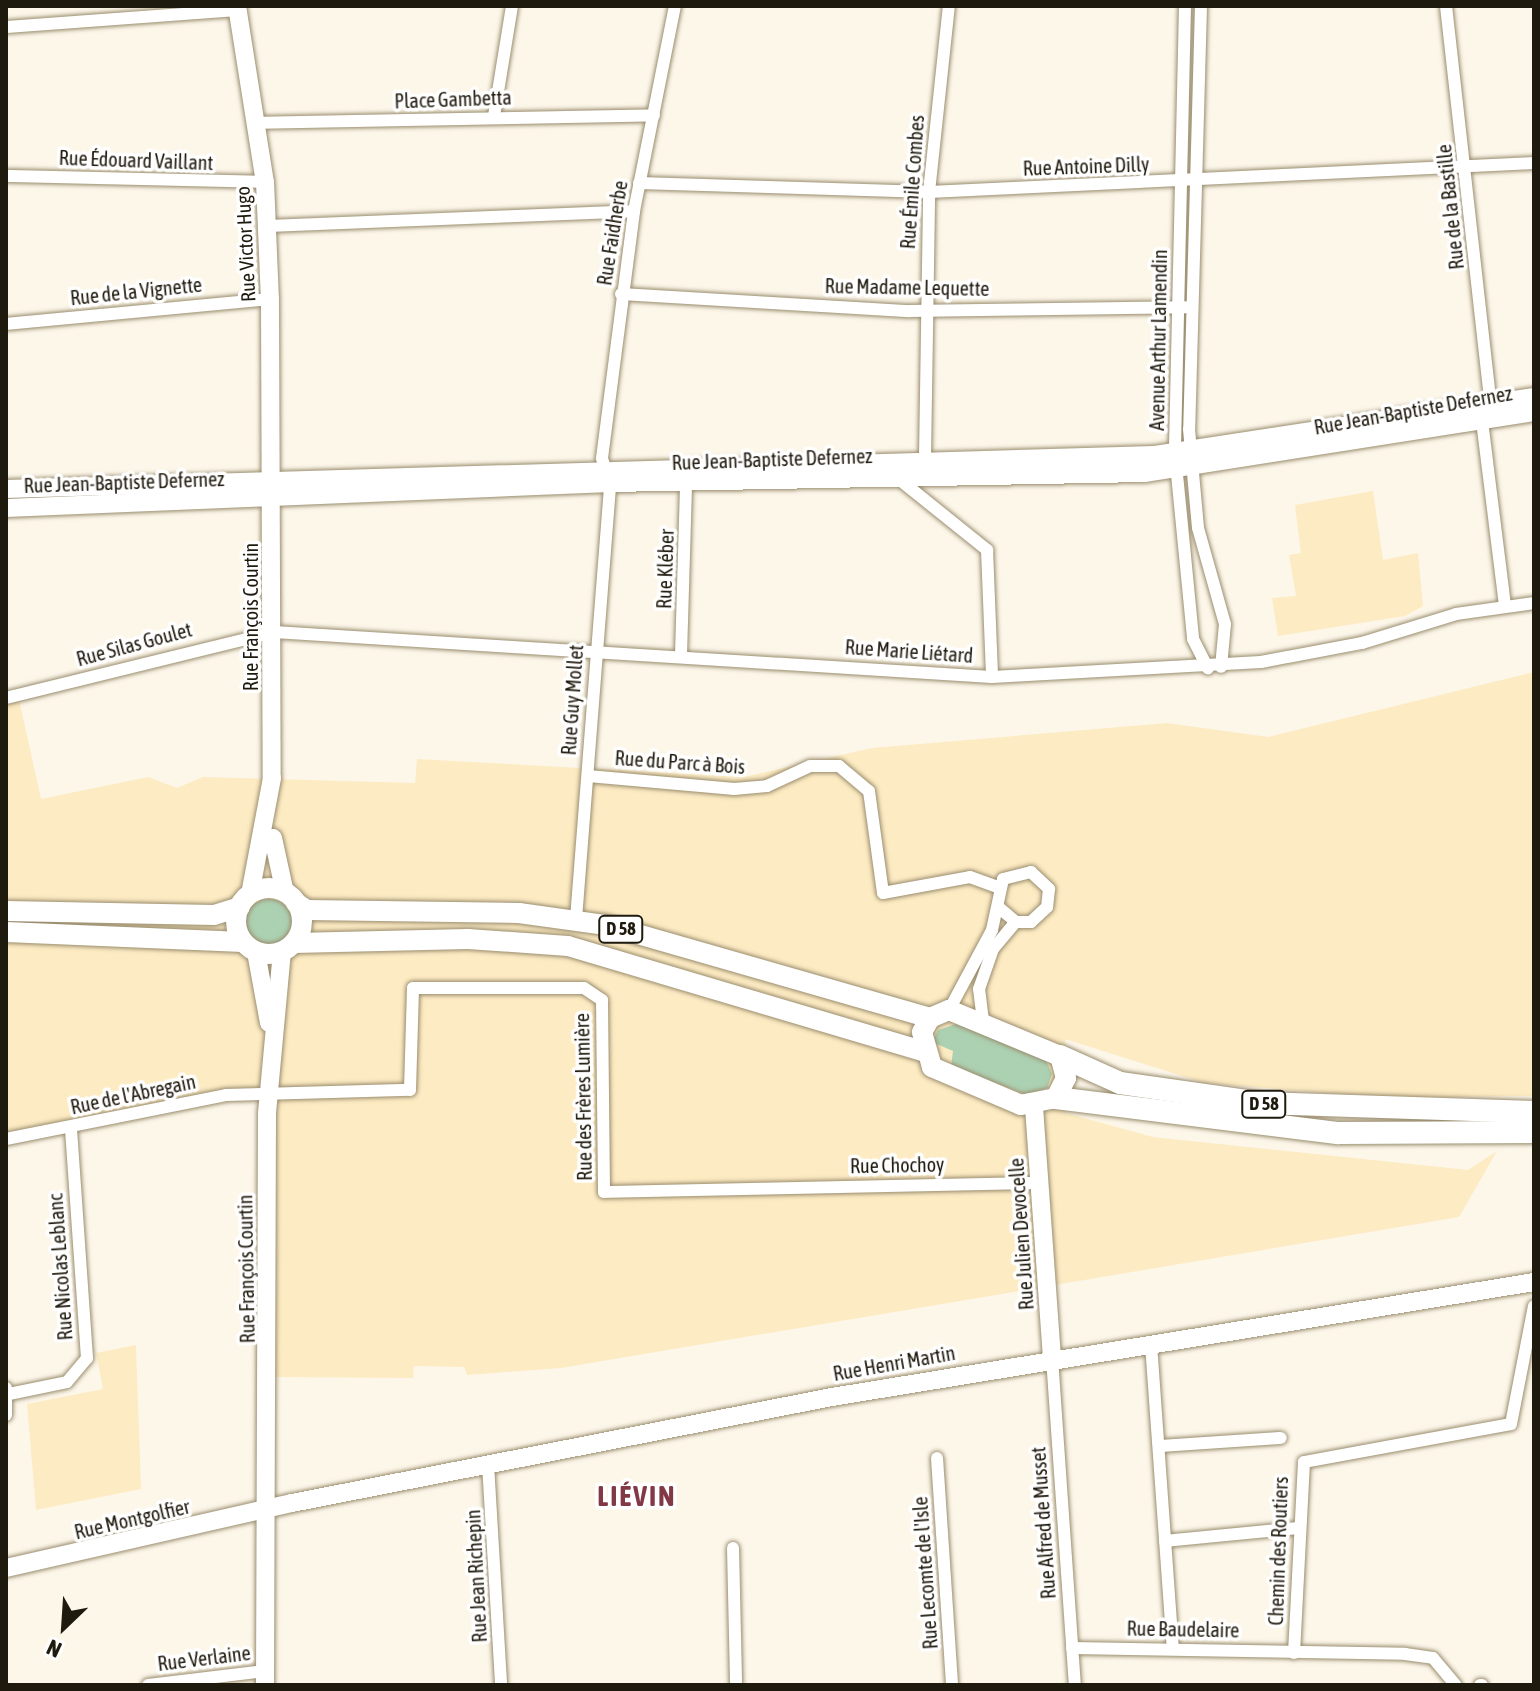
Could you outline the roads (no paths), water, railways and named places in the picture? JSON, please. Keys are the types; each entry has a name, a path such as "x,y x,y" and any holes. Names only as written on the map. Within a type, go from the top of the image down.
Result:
{"highway":[{"name":"D 58","path":"1060,1056 1120,1083 1261,1103 1534,1112"},
{"name":"D 58","path":"1056,1098 1339,1133 1534,1132"}],"main road":[{"name":"D 58","path":"290,898 307,910 576,919 940,1014"},
{"path":"6,911 214,915 245,901 290,898 302,923 288,947 250,947 213,936 6,932"},
{"path":"245,901 250,947"},
{"name":"D 58","path":"288,947 405,938 568,946 923,1051"},
{"path":"940,1014 983,1021 1060,1056 1066,1078 1056,1098 1034,1107 940,1073 923,1051 940,1014"}],"street":[{"path":"494,116 512,6"},
{"name":"Rue Faidherbe","path":"606,476 621,294 639,183 675,6"},
{"name":"Rue Émile Combes","path":"925,457 929,192 949,6"},
{"name":"Avenue Arthur Lamendin","path":"1185,6 1188,181 1185,462"},
{"path":"1188,181 1201,6"},
{"name":"Rue de la Bastille","path":"1446,6 1466,167 1505,605"},
{"path":"6,27 238,8"},
{"name":"Rue Victor Hugo","path":"238,8 265,182 273,490"},
{"name":"Place Gambetta","path":"254,123 654,115"},
{"name":"Rue Antoine Dilly","path":"639,183 929,192 1534,163"},
{"name":"Rue Édouard Vaillant","path":"6,176 265,182"},
{"path":"268,226 634,211"},
{"name":"Rue Madame Lequette","path":"621,294 926,311 1185,307"},
{"name":"Rue de la Vignette","path":"6,324 270,299"},
{"name":"Rue Jean-Baptiste Defernez","path":"1486,413 1534,397"},
{"name":"Rue Jean-Baptiste Defernez","path":"606,476 686,484 900,480 1185,462 1486,413 1534,412"},
{"name":"Rue Jean-Baptiste Defernez","path":"6,508 273,490 606,476 925,457 1185,462"},
{"path":"1185,462 1193,639 1214,668"},
{"path":"1185,462 1206,568 1225,624 1214,668"},
{"name":"Rue Guy Mollet","path":"576,919 606,476"},
{"path":"900,480 987,550 992,677"},
{"name":"Rue Kléber","path":"681,655 686,484"},
{"name":"Rue Jean-Baptiste Defernez","path":"6,489 273,490"},
{"name":"Rue François Courtin","path":"271,801 273,490"},
{"name":"Rue Marie Liétard","path":"274,632 681,655 992,677 1214,668 1362,643 1505,605 1534,603"},
{"name":"Rue Silas Goulet","path":"6,698 274,632"},
{"name":"Rue du Parc à Bois","path":"588,776 734,789 767,786 810,766 839,766 869,791 883,893 970,877 998,887"},
{"path":"271,801 275,867 290,898"},
{"path":"245,901 271,801"},
{"path":"940,1014 998,907 998,887 1021,870 1049,889 1041,916 1016,922 993,949 984,976 983,1021"},
{"path":"998,907 1016,922"},
{"path":"250,947 270,1029"},
{"path":"270,1029 288,947"},
{"name":"Rue des Frères Lumière","path":"268,1091 410,1090 413,988 596,991 604,1192 756,1187"},
{"name":"Rue François Courtin","path":"265,1678 270,1029"},
{"name":"Rue de l'Abregain","path":"6,1139 268,1091"},
{"name":"Rue Julien Devocelle","path":"1034,1107 1052,1358"},
{"name":"Rue Nicolas Leblanc","path":"7,1391 67,1382 87,1358 71,1128"},
{"name":"Rue Chochoy","path":"756,1187 1038,1183"},
{"name":"Rue Henri Martin","path":"266,1509 1052,1358 1534,1283"},
{"name":"Chemin des Routiers","path":"1456,1685 1433,1658 1294,1653 1297,1528 1304,1462 1511,1424 1534,1306"},
{"path":"1151,1344 1173,1648"},
{"name":"Rue Alfred de Musset","path":"1052,1358 1075,1685"},
{"path":"6,1415 7,1391"},
{"path":"1159,1446 1281,1438"},
{"name":"Rue Lecomte de l'Isle","path":"937,1458 952,1685"},
{"name":"Rue Jean Richepin","path":"488,1464 501,1685"},
{"name":"Rue Montgolfier","path":"6,1568 266,1509"},
{"path":"1165,1541 1297,1528"},
{"path":"733,1548 736,1685"},
{"name":"Rue Baudelaire","path":"1072,1648 1294,1653"},
{"name":"Rue Verlaine","path":"148,1685 265,1678"}],"district":[{"name":"LIÉVIN","path":"637,1496"}]}
